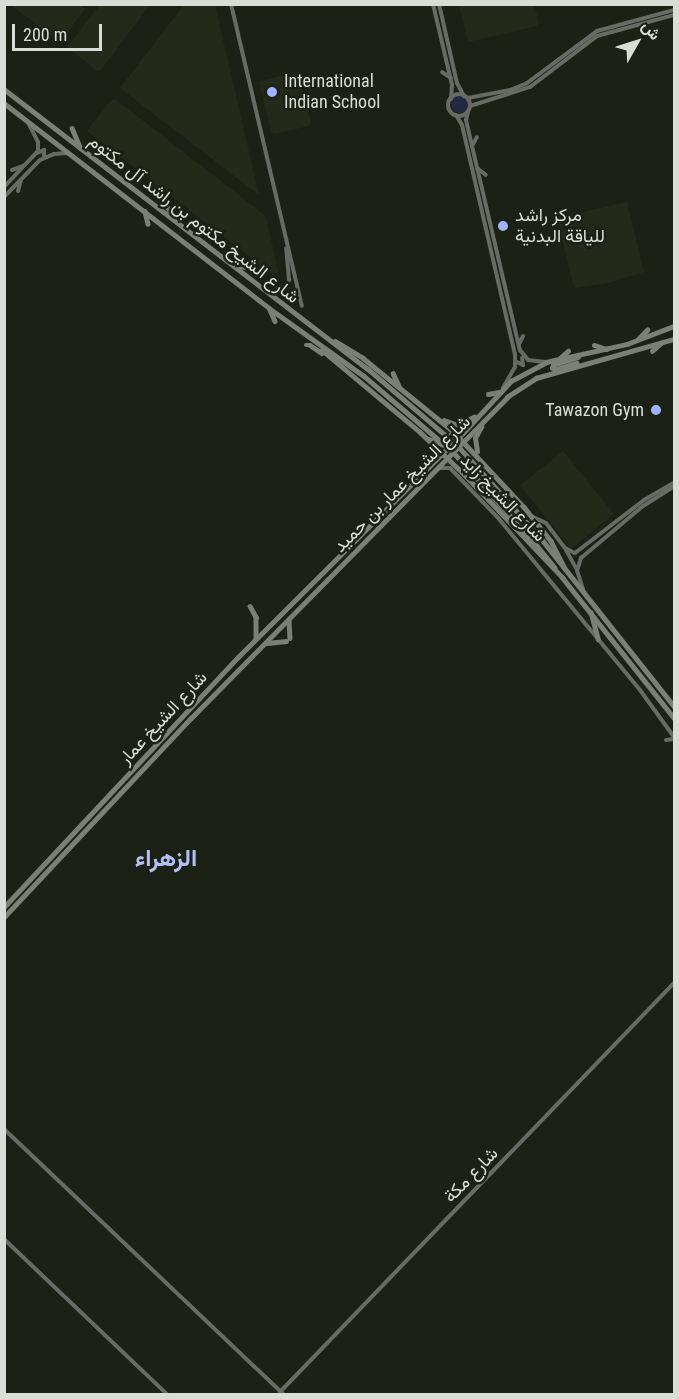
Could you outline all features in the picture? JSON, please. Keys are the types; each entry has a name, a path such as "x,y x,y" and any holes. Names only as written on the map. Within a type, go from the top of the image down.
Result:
{"main road":[{"name":"شارع الشيخ مكتوم بن راشد آل مكتوم","path":"4,89 368,369 463,451 565,568"},
{"name":"شارع الشيخ مكتوم بن راشد آل مكتوم","path":"4,103 268,308 364,376 458,457 564,578"},
{"path":"72,128 82,149"},
{"path":"163,198 174,220"},
{"path":"143,209 148,224"},
{"path":"178,244 183,243 196,250"},
{"path":"228,262 256,269"},
{"path":"268,308 275,321"},
{"name":"شارع الشيخ عمار بن حميد","path":"455,445 481,412 522,373 546,362 635,342 675,328"},
{"path":"635,342 647,330"},
{"name":"شارع الشيخ زايد","path":"323,334 363,358 442,422 455,445 456,466 564,578"},
{"name":"شارع الشيخ عمار بن حميد","path":"191,718 267,643 455,445 526,382 674,338"},
{"path":"652,351 663,341"},
{"name":"شارع الشيخ زايد","path":"315,342 420,432 474,452 532,516 550,541 565,568"},
{"path":"306,345 314,346 355,378"},
{"path":"594,345 606,349"},
{"path":"559,359 568,351"},
{"path":"580,355 574,359 553,364 552,368 554,370 582,364"},
{"path":"393,373 399,386"},
{"path":"488,394 501,391"},
{"path":"429,410 448,423 458,425 481,412"},
{"path":"482,460 474,442 485,419"},
{"path":"442,422 455,445 455,462 466,476"},
{"path":"411,424 432,448 433,468 447,464 456,466"},
{"path":"420,432 441,445 455,445"},
{"path":"441,445 448,441 450,435"},
{"name":"شارع الشيخ عمار بن حميد","path":"344,550 433,468"},
{"path":"507,520 510,531"},
{"name":"شارع الشيخ عمار","path":"4,907 256,638 344,550"},
{"path":"565,568 675,705"},
{"path":"564,578 675,718"},
{"path":"250,606 256,617 256,638"},
{"path":"591,612 598,639"},
{"path":"267,643 288,640 289,620"},
{"name":"شارع الشيخ عمار","path":"4,917 191,718"},
{"path":"95,821 102,820"},
{"path":"76,841 76,848"}],"street":[{"path":"231,4 251,80 302,306"},
{"path":"428,4 434,7 458,86 470,106 466,123 524,364 519,366 515,359"},
{"path":"439,4 451,78 449,106 462,125 513,346 515,359 513,371 501,391"},
{"path":"451,99 456,95 466,97 510,90 527,83 597,31 675,12"},
{"path":"470,106 530,87 597,36 675,12"},
{"path":"443,33 452,36"},
{"path":"435,41 443,33"},
{"path":"453,66 461,69"},
{"path":"442,72 451,78"},
{"path":"489,99 495,103"},
{"path":"456,115 468,112"},
{"path":"25,118 38,142 35,156"},
{"path":"472,146 477,137"},
{"path":"4,187 42,150 46,153 44,158"},
{"path":"4,197 44,158 60,152 73,155"},
{"path":"267,158 272,159"},
{"path":"12,170 27,164"},
{"path":"477,168 486,175"},
{"path":"18,191 21,179"},
{"path":"278,287 286,285 289,280 285,235"},
{"path":"499,264 504,256"},
{"path":"516,336 526,359 546,362"},
{"path":"519,344 523,336"},
{"path":"508,352 513,346"},
{"path":"433,468 450,468 510,531 674,737 666,740"},
{"path":"575,553 644,500 675,485"},
{"path":"577,571 579,560 640,508 675,485"},
{"path":"532,516 546,524 565,548 585,593"},
{"path":"565,548 575,553"},
{"path":"575,553 574,558 579,560"},
{"name":"شارع مكة","path":"282,1393 672,989 675,982"},
{"path":"4,1129 282,1393"},
{"path":"4,1239 167,1395"}],"shaded area":[{"path":"11,5 79,5 85,9 60,42"},
{"path":"100,5 150,5 101,70 97,71 67,47"},
{"path":"184,5 215,5 259,195 120,88"},
{"path":"459,5 534,5 539,22 537,26 468,42"},
{"path":"299,72 311,123 309,126 274,134 271,132 259,81"},
{"path":"460,95 466,98 469,104 466,110 460,113 454,110 451,104 454,98"},
{"path":"115,99 266,216 278,272 273,275 87,131 111,100"},
{"path":"627,202 644,272 608,283 574,288 557,218"},
{"path":"563,451 614,514 571,549 520,486"}],"place":[{"name":"International Indian School","path":"272,92"},
{"name":"مركز راشد للياقة البدنية","path":"503,226"},
{"name":"Tawazon Gym","path":"656,410"}],"district":[{"name":"الزهراء","path":"166,859"}]}
